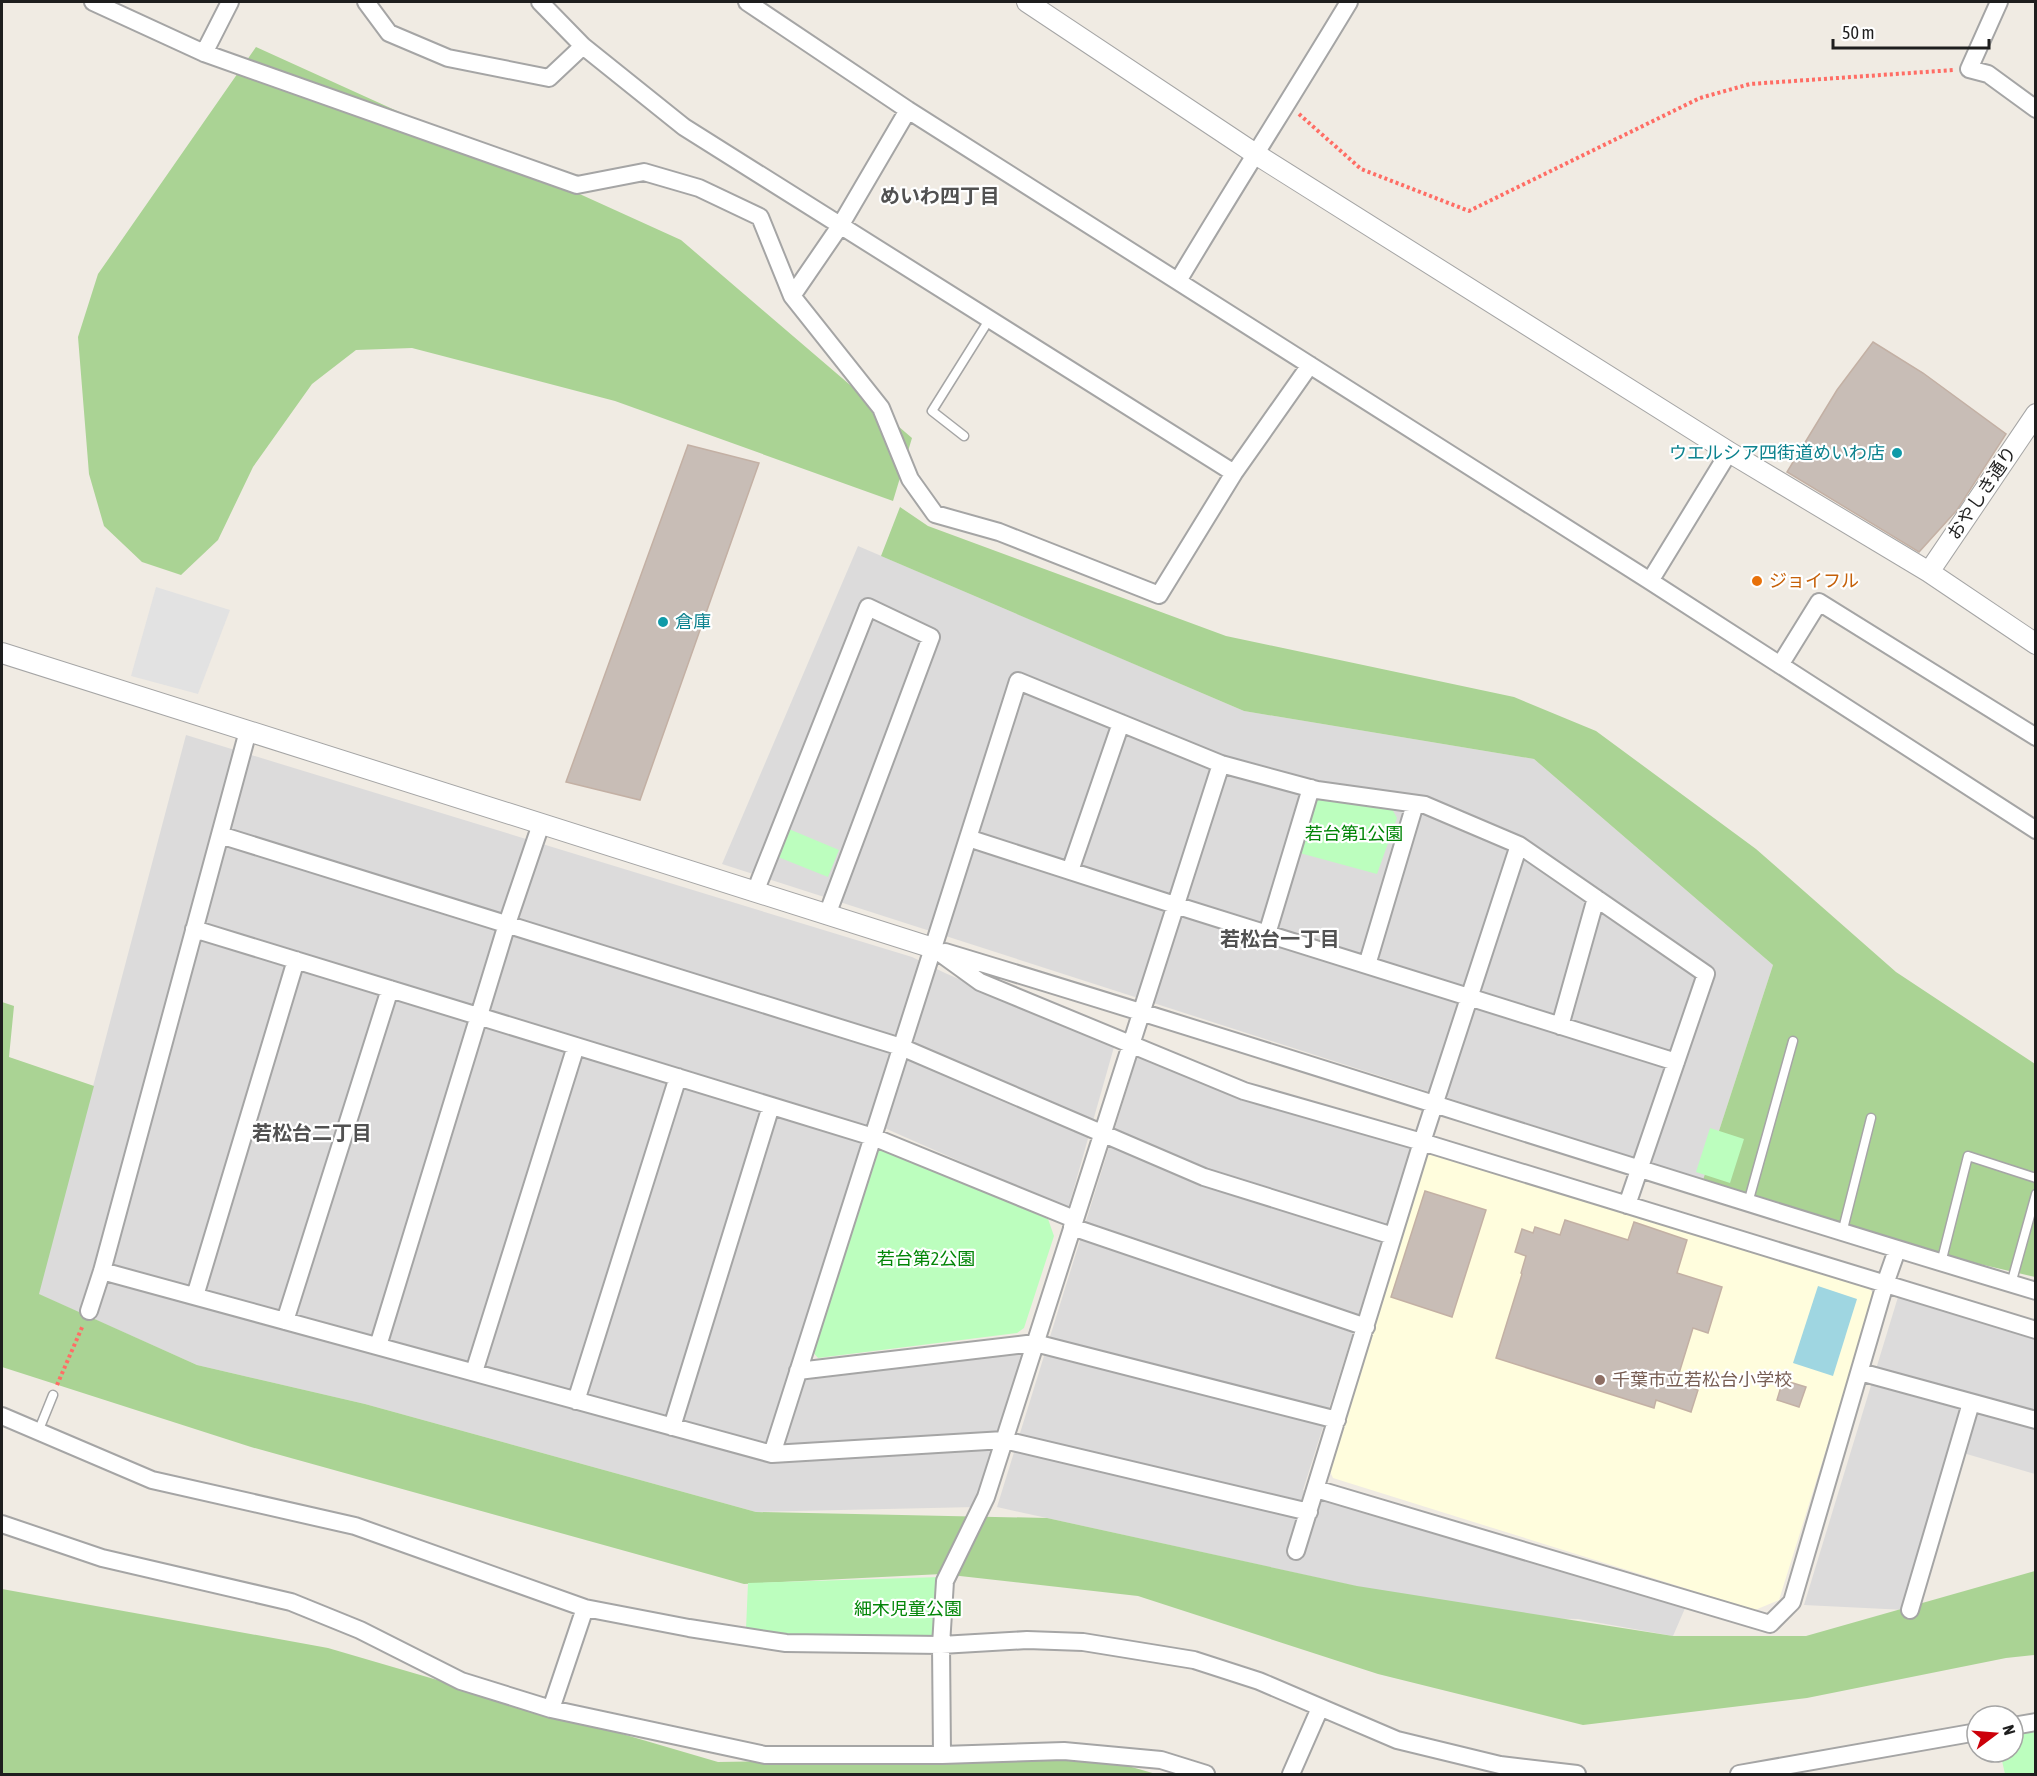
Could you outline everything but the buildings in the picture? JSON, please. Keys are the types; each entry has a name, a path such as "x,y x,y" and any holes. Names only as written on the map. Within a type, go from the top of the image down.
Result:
{"street":[{"path":"93,2 204,53 577,185 644,172 699,188 760,217 792,296 881,408 910,479 935,514 999,532 1159,595 1234,473 1310,365"},
{"path":"204,53 230,2"},
{"path":"366,2 389,33 448,58 549,78 583,46"},
{"path":"540,2 583,46 684,127 1234,473"},
{"path":"747,2 908,110 1650,581 2036,830"},
{"path":"1027,2 1254,153 1729,452 1929,572 2036,644"},
{"path":"1178,280 1254,153 1288,105 1349,2"},
{"path":"2000,2 1970,69 1988,74 2036,109"},
{"path":"792,296 840,226 908,110"},
{"name":"おやしき通り","path":"1929,572 2036,414"},
{"path":"1650,581 1729,452"},
{"path":"1780,665 1819,602 2036,737"},
{"path":"755,892 868,607 931,638 827,915"},
{"path":"2,653 827,915 1141,1011 1842,1233 2036,1291"},
{"path":"772,1454 1018,681 1221,764 1311,788 1425,805 1519,845 1706,974 1627,1205"},
{"path":"1070,871 1121,723"},
{"path":"89,1311 102,1271 248,731"},
{"path":"942,1755 941,1645 945,1581 986,1497 1221,764"},
{"path":"1267,934 1311,788"},
{"path":"1366,965 1415,804"},
{"path":"378,1346 478,1016 541,824"},
{"path":"220,835 901,1047 1204,1177 1393,1236"},
{"path":"968,838 1676,1062"},
{"path":"1296,1551 1422,1142 1519,845"},
{"path":"1560,1026 1596,898"},
{"path":"194,929 873,1137 1073,1223 1366,1327"},
{"path":"933,948 980,982 1244,1091 1422,1142 2036,1330"},
{"path":"195,1296 296,960"},
{"path":"285,1321 390,989"},
{"path":"474,1372 576,1046"},
{"path":"576,1401 678,1077"},
{"path":"672,1427 771,1106"},
{"path":"1316,1489 1770,1624 1792,1602 1885,1284 1898,1250"},
{"path":"102,1271 772,1454 1004,1440 1309,1512"},
{"path":"798,1371 1035,1342 1337,1420"},
{"path":"1860,1372 2036,1420"},
{"path":"1910,1610 1971,1402"},
{"path":"2,1416 152,1480 355,1526 585,1608 689,1628 786,1643 941,1645 1027,1640 1083,1642 1194,1660 1259,1682 1397,1740 1500,1765 1577,1774"},
{"path":"2,1524 102,1558 291,1602 360,1630 461,1681 551,1709 765,1755 942,1755 1064,1751 1161,1760 1206,1774"},
{"path":"551,1709 585,1608"},
{"path":"1291,1774 1320,1708"},
{"path":"1739,1774 1965,1734"}],"lane":[{"path":"964,436 932,411 989,320"},
{"path":"1748,1203 1793,1041"},
{"path":"1842,1233 1871,1118"},
{"path":"1941,1263 1968,1155 2036,1178"},
{"path":"2011,1284 2036,1194"},
{"path":"38,1432 53,1395"}],"path":[{"path":"1288,105 1361,169 1469,211 1700,98 1750,84 1970,69"},
{"path":"53,1395 89,1311"}],"shaded area":[{"path":"858,546 1244,711 1534,759 1773,965 1703,1180 722,864"},
{"path":"156,587 230,610 198,694 131,676"},
{"path":"186,735 912,957 1114,1047 1068,1209 871,1122 790,1382 1027,1352 976,1507 756,1512 365,1404 197,1365 38,1294"},
{"path":"1138,1054 1235,1097 1412,1147 1303,1490 1686,1606 1673,1636 1578,1619 1501,1618 997,1507"},
{"name":"千葉市立若松台小学校","path":"1438,1150 1868,1285 1874,1296 1779,1600 1755,1610 1333,1478 1326,1463 1423,1158"},
{"path":"1898,1297 2035,1338 2035,1474 1953,1450 1906,1610 1804,1605"}],"green space":[{"path":"256,47 681,240 912,438 893,501 615,401 412,348 356,350 312,384 253,467 218,540 181,575 142,562 104,526 89,474 78,337 98,274"},
{"path":"900,507 928,526 1226,636 1514,697 1596,731 1756,849 1896,972 2035,1064 2035,1277 1907,1247 1703,1180 1773,965 1534,759 1244,711 881,556"},
{"name":"若台第1公園","path":"1323,796 1392,809 1397,818 1377,874 1296,852 1311,803"},
{"path":"784,827 839,850 828,877 773,855"},
{"path":"2,1002 14,1006 9,1057 94,1086 39,1294 197,1365 365,1404 756,1512 1047,1518 1357,1586 1673,1636 1806,1636 2035,1571 2035,1655 2006,1658 1807,1698 1583,1725 1378,1674 1138,1596 942,1574 744,1584 251,1447 2,1367"},
{"path":"1710,1128 1744,1139 1730,1183 1696,1172"},
{"name":"若台第2公園","path":"884,1149 1048,1219 1054,1236 1024,1328 1017,1333 818,1358 809,1348 869,1154"},
{"name":"細木児童公園","path":"941,1577 937,1630 930,1639 813,1637 746,1629 748,1583"},
{"path":"2,1589 328,1648 718,1762 1093,1756 1156,1774 2,1774"},
{"path":"2035,1730 2035,1774 2005,1774 2003,1764 2025,1764 2025,1732"}],"water":[{"path":"1818,1286 1857,1299 1833,1376 1793,1363"}],"place":[{"name":"ウエルシア四街道めいわ店","path":"1897,453"},
{"name":"ジョイフル","path":"1757,581"},
{"name":"倉庫","path":"663,622"},
{"name":"千葉市立若松台小学校","path":"1600,1380"}],"district":[{"name":"めいわ四丁目","path":"940,196"},
{"name":"若松台一丁目","path":"1280,939"},
{"name":"若松台二丁目","path":"312,1133"}]}
